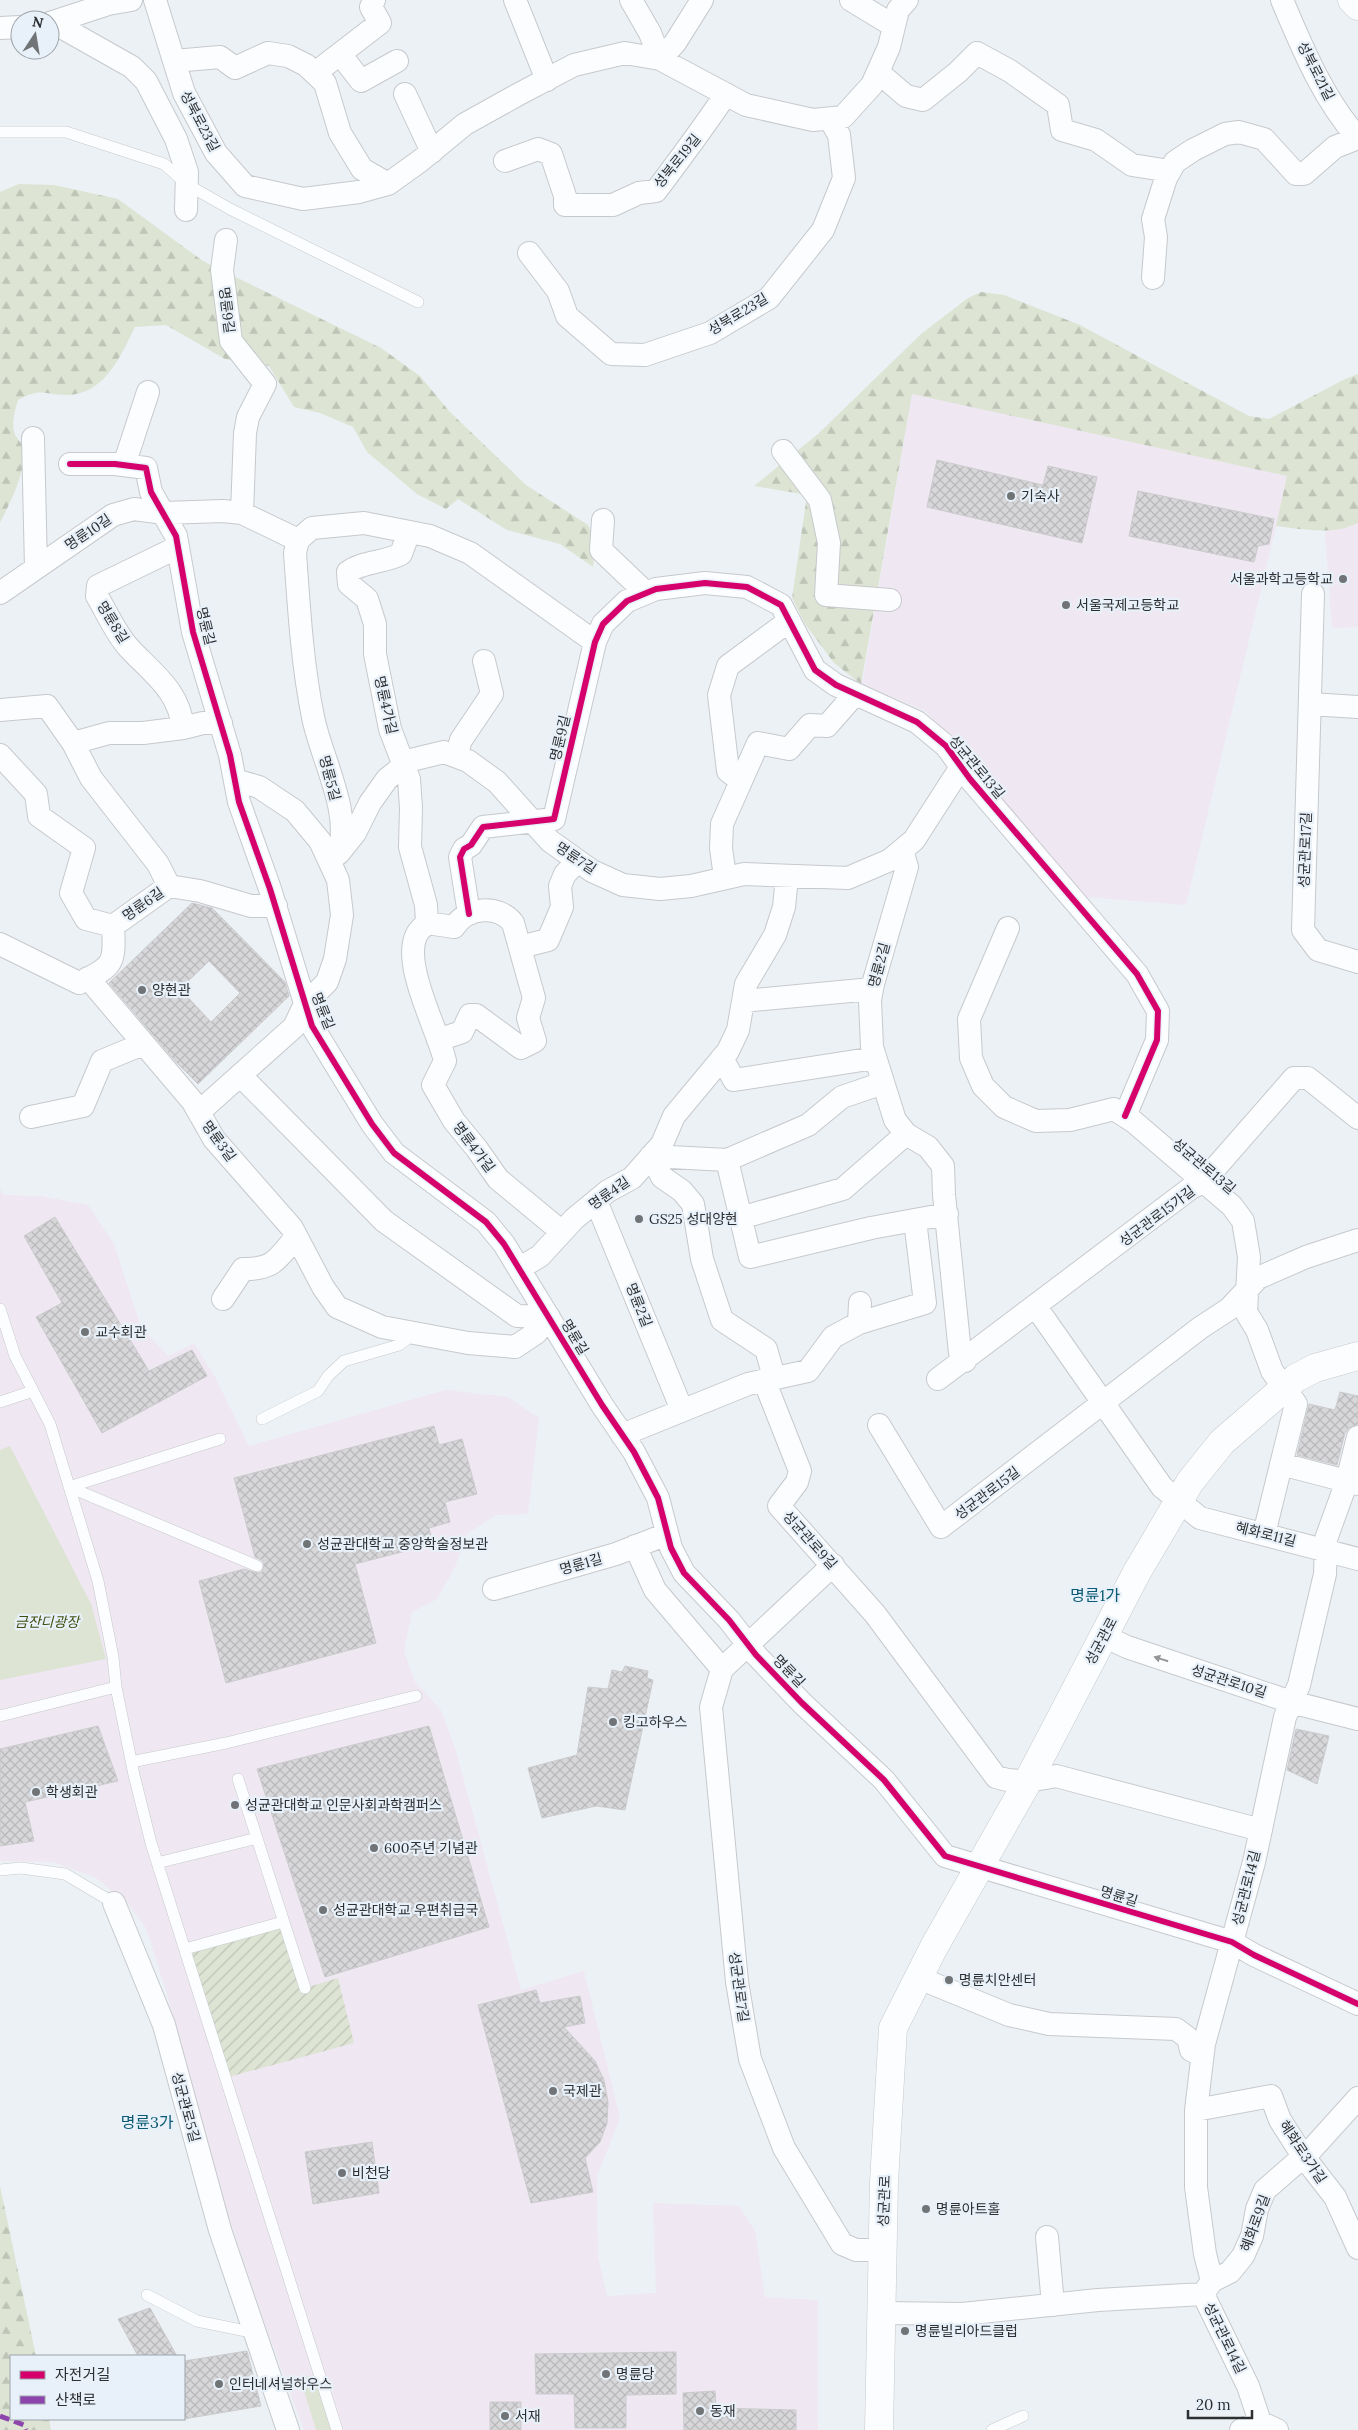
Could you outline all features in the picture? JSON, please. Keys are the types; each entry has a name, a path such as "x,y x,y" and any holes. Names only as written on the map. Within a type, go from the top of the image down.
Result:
{"street":[{"name":"성북로23길","path":"60,20 108,4 131,0"},
{"name":"성북로23길","path":"155,0 184,93 216,153 245,186 303,199 359,192 388,184 432,152 465,124 574,65 625,53 660,59 746,105 813,120 843,117 872,86 889,47 898,10 907,0"},
{"path":"315,73 380,23 371,7 374,0"},
{"path":"515,0 546,80"},
{"path":"632,0 650,32 660,59 675,44 702,0"},
{"path":"851,0 894,26"},
{"name":"성북로21길","path":"1282,0 1324,88 1342,120 1358,138"},
{"path":"1352,0 1358,6"},
{"name":"성북로23길","path":"60,27 132,67 146,81 176,139 187,172 186,210"},
{"path":"878,72 906,96 923,100 958,72 977,52 1010,71 1058,105 1062,130 1096,140 1132,165 1170,171"},
{"path":"174,61 220,56 235,68 268,54 288,56 306,65 325,83 340,133 362,169 388,184"},
{"path":"340,54 361,81 397,61"},
{"path":"405,94 432,152"},
{"name":"성북로19길","path":"505,162 538,148 551,154 565,196 565,205 613,205 639,193 656,191 679,156 703,128 726,94"},
{"name":"성북로23길","path":"529,253 558,291 568,316 611,354 645,355 710,334 769,298 823,230 844,178 839,135 830,119"},
{"path":"1153,278 1156,237 1153,219 1175,162 1193,150 1225,134 1239,132 1264,139 1296,174 1304,174 1335,147 1358,138"},
{"name":"명륜9길","path":"226,240 222,270 231,341 265,384 248,417 245,433 242,513"},
{"path":"124,465 148,392"},
{"path":"34,438 36,568"},
{"path":"783,451 820,500 828,543 826,595 890,600"},
{"path":"70,464 124,465 146,468 151,492 164,513 223,511 242,513 298,540 312,528 364,523 430,536 470,553 595,642"},
{"name":"명륜10길","path":"0,593 113,515 134,509 164,513"},
{"name":"명륜길","path":"164,513 176,536 193,632 221,723 239,802 276,906 312,1026 372,1124 394,1153 486,1222 504,1244 634,1452 658,1498 671,1548 684,1574 729,1620 748,1645 802,1703 884,1780 945,1856 1232,1942 1254,1955 1358,2004"},
{"path":"603,520 601,550 646,593"},
{"name":"명륜4가길","path":"409,532 401,554 390,560 355,567 348,572 349,584 367,599 375,624 374,654 390,729 409,779 411,808 410,847 426,905 427,923 416,935 412,958 428,1016 446,1060 433,1085 454,1122 478,1149 498,1179 562,1232"},
{"name":"명륜5길","path":"298,540 295,553 302,652 313,717 333,781 343,832 335,858 342,915 335,959 327,982 306,1004"},
{"name":"명륜8길","path":"178,547 98,586 97,596 128,647 162,680 182,711 183,728"},
{"name":"성균관로13길","path":"595,642 603,624 627,601 656,589 706,583 747,587 781,605 815,670 836,685 917,722 946,746 961,767 1137,974 1158,1011 1157,1040 1125,1116"},
{"name":"성균관로17길","path":"1313,594 1303,930 1318,950 1358,962"},
{"path":"741,781 728,771 719,695 728,666 789,621"},
{"name":"명륜9길","path":"534,822 554,819 595,642"},
{"path":"456,756 461,740 492,694 484,661"},
{"path":"725,877 721,848 722,824 758,743 789,749 810,724 827,726 855,694"},
{"path":"1310,704 1358,707"},
{"path":"0,710 48,706 73,743 108,733 143,734 203,723 221,723"},
{"name":"명륜6길","path":"73,743 91,778 158,864 169,886"},
{"name":"명륜7길","path":"335,858 356,833 370,803 387,779 411,760 444,752 468,761 497,782 550,841 592,871 623,885 660,889 691,886 744,874 848,878 890,860 914,840 961,767"},
{"name":"명륜6길","path":"0,755 36,794 39,816 84,848 71,893 86,918 113,926 169,886 200,891 251,906 276,906"},
{"path":"235,780 259,787 295,811 335,858"},
{"path":"469,914 460,857 464,849 471,845 483,827 534,822"},
{"name":"명륜2길","path":"902,850 907,867 872,990 872,1047 895,1120 906,1134 928,1147 943,1166 944,1195 960,1353 965,1361"},
{"path":"520,947 548,940 562,907 560,886 565,874 578,860"},
{"name":"명륜4길","path":"520,1268 540,1256 574,1219 596,1201 632,1178 662,1144 674,1116 722,1058 738,1030 746,984 775,935 784,907 787,876"},
{"path":"427,923 454,927 460,918 477,911 493,911 507,915 513,923 534,998 528,1018 535,1041 521,1048 476,1015 470,1016 462,1032 438,1040"},
{"path":"0,944 79,983 105,969 114,954 113,926"},
{"name":"성균관로13길","path":"1008,928 969,1019 971,1058 983,1086 1004,1107 1036,1121 1070,1120 1114,1109 1125,1116 1232,1206 1243,1221 1249,1257 1246,1312 1257,1330 1272,1371 1296,1404 1264,1534"},
{"name":"명륜3길","path":"88,978 193,1102 214,1139 292,1228 323,1287 337,1307 382,1327 468,1343 515,1347 536,1333 549,1317"},
{"path":"743,1001 872,990"},
{"name":"명륜길","path":"198,1112 294,1026 306,1004"},
{"path":"31,1118 83,1106 102,1061 144,1044"},
{"path":"722,1058 734,1080 875,1058"},
{"name":"명륜길","path":"240,1075 384,1220 517,1316 549,1317"},
{"name":"성균관로15가길","path":"938,1380 1191,1188 1203,1182 1294,1078 1308,1078 1358,1118"},
{"path":"651,1156 727,1160 808,1125 842,1097 883,1083"},
{"path":"740,1218 843,1189 906,1134"},
{"name":"성균관로9길","path":"651,1156 662,1177 682,1191 693,1204 702,1259 722,1320 766,1349 772,1370 768,1390 800,1471 797,1482 780,1506 875,1614 996,1776 1007,1781 1028,1781"},
{"path":"727,1160 750,1257 871,1228 947,1214"},
{"name":"명륜2길","path":"596,1201 682,1410"},
{"path":"622,1435 748,1384 808,1371 833,1336 859,1313 925,1303 914,1220"},
{"path":"223,1299 243,1269 256,1269 272,1265 296,1237"},
{"name":"성균관로15길","path":"879,1425 941,1527 1200,1328 1229,1309 1247,1287 1258,1278 1306,1257 1358,1240"},
{"path":"1036,1307 1162,1488 1178,1502"},
{"name":"성균관로","path":"879,2430 884,2182 893,2028 978,1866 1028,1781 1137,1572 1190,1482 1222,1442 1285,1387 1315,1368 1358,1356"},
{"name":"성균관로14길","path":"1260,2427 1248,2386 1208,2287 1196,2187 1196,2110 1202,2056 1261,1830 1285,1717 1299,1685 1325,1574 1326,1538 1353,1482 1358,1437"},
{"path":"1281,1464 1353,1482"},
{"name":"혜화로11길","path":"1178,1502 1200,1518 1327,1549 1358,1559"},
{"name":"명륜1길","path":"494,1588 635,1546 667,1534"},
{"path":"635,1546 655,1590 722,1669 833,1565"},
{"name":"성균관로10길","path":"1104,1636 1127,1647 1291,1702 1358,1719"},
{"name":"성균관로7길","path":"722,1669 711,1707 738,1982 750,2058 784,2148 842,2244 856,2250 883,2250"},
{"path":"1028,1781 1056,1776 1261,1830"},
{"name":"성균관로5길","path":"114,1903 164,2025 220,2230 288,2430"},
{"path":"918,1978 1009,2015 1049,2024 1176,2029 1188,2038 1191,2050 1202,2056"},
{"name":"혜화로3가길","path":"1196,2110 1271,2096 1280,2120 1335,2197 1358,2248"},
{"name":"혜화로9길","path":"882,2313 962,2314 1208,2287 1230,2272 1243,2256 1252,2236 1257,2209 1265,2190 1304,2156 1358,2098"},
{"path":"1047,2237 1053,2305"}],"lane":[{"path":"0,132 66,132 164,164 188,185 230,209 418,302"},
{"path":"0,1309 16,1356 50,1424 98,1581 131,1762 157,1863 337,2430"},
{"path":"262,1419 318,1391 328,1376 344,1362 399,1345 415,1333"},
{"path":"0,1402 33,1391"},
{"path":"69,1487 220,1440"},
{"path":"69,1487 257,1566"},
{"path":"0,1716 116,1687"},
{"path":"131,1762 226,1743 416,1696"},
{"path":"238,1779 305,1988"},
{"path":"157,1863 257,1838"},
{"name":"성균관로5길","path":"0,1870 22,1868 65,1874 114,1903"},
{"path":"185,1949 283,1922"},
{"path":"147,2295 196,2321 256,2333"},
{"path":"992,2430 1024,2416"}],"shaded area":[{"name":"서울국제고등학교","path":"912,394 1288,476 1186,905 1085,897 925,711 862,684"},
{"name":"서울과학고등학교","path":"1358,523 1358,627 1332,628 1325,532"},
{"name":"성균관대학교 인문사회과학캠퍼스","path":"0,1189 4,1195 41,1196 88,1205 114,1244 141,1327 168,1356 194,1343 215,1377 249,1446 446,1390 508,1397 539,1418 528,1514 496,1515 467,1534 455,1567 437,1599 412,1612 404,1651 415,1682 441,1710 455,1748 521,1990 584,1971 620,2118 597,2176 598,2256 607,2296 656,2293 653,2203 739,2206 755,2231 765,2297 818,2300 818,2430 304,2430 266,2327 205,2147 167,1994 146,1928 128,1904 96,1878 53,1862 0,1861"}],"green space":[{"path":"19,184 54,185 118,199 203,261 381,348 420,376 449,411 526,485 588,525 596,540 593,567 560,544 507,530 458,499 446,509 417,494 367,452 353,427 320,413 294,407 269,366 225,359 166,325 135,327 110,372 92,388 80,393 67,395 38,393 18,400 13,426 15,435 22,445 23,464 17,485 0,523 0,192"},
{"path":"981,292 1004,295 1080,325 1249,416 1269,419 1358,374 1358,523 1348,527 1328,530 1307,530 1276,526 1287,476 912,394 861,684 834,663 805,624 792,598 807,495 754,486 818,434 921,334 968,298"},
{"name":"금잔디광장","path":"10,1446 91,1604 106,1659 0,1680 0,1450"},
{"path":"283,1922 305,1988 338,1978 354,2043 225,2078 185,1949"},
{"path":"0,2186 36,2355 10,2355 10,2420 49,2420 51,2430 0,2430"},
{"path":"315,2375 333,2430 316,2430 300,2378"}],"building":[{"name":"기숙사","path":"937,460 1043,485 1048,466 1097,477 1082,543 927,507"},
{"path":"1138,491 1274,519 1269,544 1258,546 1254,562 1129,536"},
{"name":"양현관","path":"192,903 212,908 285,982 289,996 198,1084 176,1062 109,983","holes":["209,961 240,993 211,1022 180,989"]},
{"name":"교수회관","path":"55,1217 149,1371 192,1350 207,1376 102,1433 36,1317 62,1303 24,1236"},
{"path":"1340,1392 1358,1396 1358,1424 1349,1428 1345,1433 1337,1465 1297,1455 1309,1404 1335,1410"},
{"path":"434,1426 439,1445 462,1439 477,1494 445,1502 450,1522 429,1528 433,1544 355,1564 376,1643 226,1683 199,1581 244,1569 258,1573 262,1572 264,1566 263,1561 255,1557 234,1478"},
{"name":"킹고하우스","path":"625,1666 648,1671 647,1678 653,1680 625,1810 596,1806 542,1818 528,1768 577,1755 588,1687 608,1689 612,1670 622,1672"},
{"name":"학생회관","path":"98,1726 118,1781 25,1802 34,1841 0,1846 0,1749"},
{"name":"600주년 기념관","path":"429,1726 489,1927 325,1977 257,1769"},
{"path":"1296,1729 1329,1736 1317,1784 1287,1770"},
{"name":"국제관","path":"536,1990 540,2003 580,1996 585,2023 564,2027 595,2061 604,2080 608,2102 607,2123 600,2142 585,2158 593,2192 531,2203 478,2005"},
{"name":"비천당","path":"372,2142 379,2193 313,2204 305,2152"},
{"path":"150,2308 176,2355 137,2355 118,2319"},
{"name":"인터네셔널하우스","path":"247,2351 261,2406 185,2419 185,2361"},
{"name":"명륜당","path":"676,2352 676,2394 626,2395 626,2428 575,2428 574,2394 536,2394 535,2354"},
{"path":"715,2391 716,2408 796,2410 796,2430 684,2430 683,2393"},
{"name":"서재","path":"490,2402 521,2402 521,2430 490,2430"}],"marked path":[{"path":"0,2416 10,2420"},
{"path":"11,2420 24,2425 26,2430"}],"cycle path":[{"path":"70,464 115,464 146,468 151,492 176,536 193,632 230,755 239,802 270,889 312,1026 372,1124 394,1153 486,1222 504,1244 602,1405 634,1452 658,1498 671,1548 684,1573 729,1620 756,1655 802,1703 884,1780 945,1856 1232,1942 1254,1955 1358,2004"},
{"path":"469,914 460,857 464,849 471,845 483,827 554,819 595,642 603,624 627,601 656,589 705,583 747,587 781,605 815,670 836,685 917,722 946,746 970,779 1137,974 1158,1011 1157,1040 1125,1116"}],"place":[{"name":"기숙사","path":"1011,496"},
{"name":"서울과학고등학교","path":"1343,579"},
{"name":"서울국제고등학교","path":"1066,605"},
{"name":"양현관","path":"142,990"},
{"name":"GS25 성대양현","path":"639,1219"},
{"name":"교수회관","path":"85,1332"},
{"name":"성균관대학교 중앙학술정보관","path":"307,1544"},
{"name":"킹고하우스","path":"613,1722"},
{"name":"학생회관","path":"36,1792"},
{"name":"성균관대학교 인문사회과학캠퍼스","path":"235,1805"},
{"name":"600주년 기념관","path":"374,1848"},
{"name":"성균관대학교 우편취급국","path":"323,1910"},
{"name":"명륜치안센터","path":"949,1980"},
{"name":"국제관","path":"553,2091"},
{"name":"비천당","path":"342,2173"},
{"name":"명륜아트홀","path":"926,2209"},
{"name":"명륜빌리아드클럽","path":"905,2331"},
{"name":"명륜당","path":"606,2374"},
{"name":"인터네셔널하우스","path":"219,2384"},
{"name":"동재","path":"700,2411"},
{"name":"서재","path":"505,2416"}],"district":[{"name":"명륜1가","path":"1095,1595"},
{"name":"명륜3가","path":"147,2122"}]}
